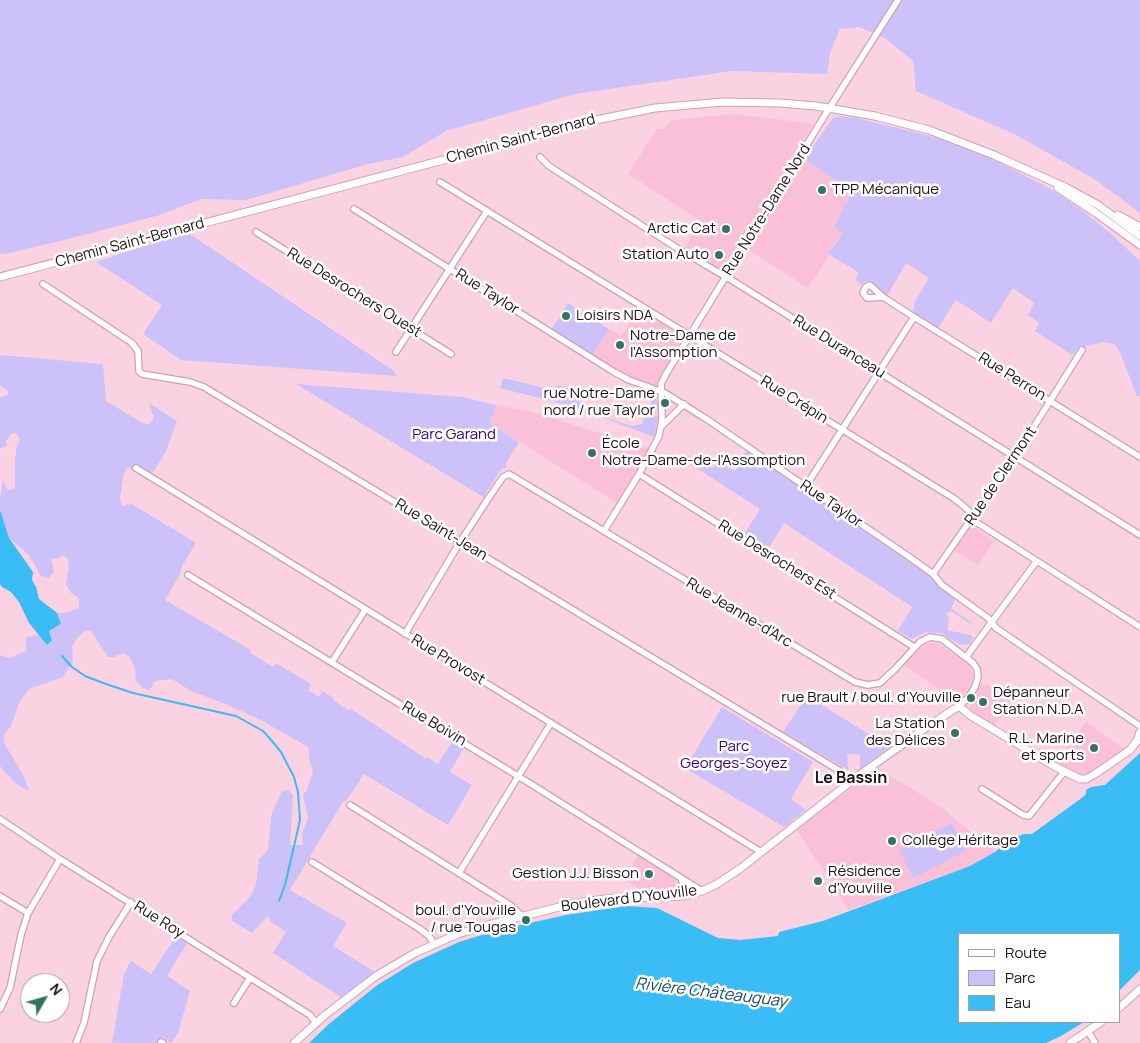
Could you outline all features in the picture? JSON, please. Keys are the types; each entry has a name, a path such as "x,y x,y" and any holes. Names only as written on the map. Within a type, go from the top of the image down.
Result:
{"street":[{"name":"Rue Notre-Dame Nord","path":"604,531 639,474 652,450 661,427 661,382 898,0"},
{"name":"Chemin Saint-Bernard","path":"0,277 615,115 655,108 722,102 780,103 830,108 884,118 935,132 1003,158 1067,188 1098,205 1139,242"},
{"name":"Rue Duranceau","path":"540,157 549,166 725,277 1140,535"},
{"name":"Chemin Saint-Bernard","path":"1044,178 1139,242"},
{"name":"Rue Crépin","path":"440,182 955,500 968,510 976,522 1140,627"},
{"path":"1098,205 1140,227"},
{"name":"Rue Taylor","path":"354,209 614,372 684,404 933,574 942,585 988,618 996,628 1140,726"},
{"path":"396,352 487,210"},
{"name":"Rue Desrochers Ouest","path":"256,232 451,354"},
{"name":"Rue Saint-Jean","path":"43,284 124,336 138,351 139,371 142,374 190,382 204,387 840,771 851,781"},
{"name":"Rue Perron","path":"883,297 1140,457"},
{"path":"806,486 914,317"},
{"name":"Rue de Clermont","path":"933,574 1014,457 1082,350"},
{"name":"Rue Notre-Dame Nord","path":"661,427 684,404"},
{"name":"Rue Provost","path":"136,468 761,852"},
{"name":"Rue Jeanne-d'Arc","path":"460,542 500,480 507,474 514,476 854,682 868,685 880,683 914,647 925,639 936,637 966,657"},
{"name":"Rue Desrochers Est","path":"639,474 914,647"},
{"path":"405,634 460,542"},
{"path":"1036,562 966,657 976,666 978,677 972,692 958,706 971,716 1078,779 1089,778 1133,747 1140,732"},
{"name":"Rue Boivin","path":"188,575 519,776 702,891"},
{"path":"332,662 365,610"},
{"name":"Boulevard D'Youville","path":"294,1043 316,1023 376,976 407,957 434,944 474,929 571,904 605,899 682,896 702,891 732,876 851,781 958,706"},
{"path":"459,873 551,723"},
{"path":"982,789 1027,817 1034,811 1064,772"},
{"path":"350,805 510,905 522,916"},
{"name":"Rue Roy","path":"0,818 60,859 310,1015 316,1023"},
{"path":"0,1009 10,988 21,935 28,913 60,859"},
{"path":"312,862 420,929 429,936 434,944"},
{"path":"678,875 684,884 682,896"},
{"path":"0,896 28,913"},
{"path":"76,1043 84,1023 97,961 109,937 131,902"},
{"path":"234,1003 250,978"},
{"path":"1120,1007 1140,989"},
{"path":"1070,1043 1100,1023"},
{"path":"1088,1031 1095,1043"}],"shaded area":[{"path":"733,114 813,125 723,270 720,270 684,249 701,221 628,174 657,129 664,129 672,120"},
{"path":"806,156 812,165 853,192 834,227 843,232 808,288 747,249"},
{"path":"639,308 683,337 655,386 625,374 593,355 609,329 621,336"},
{"name":"École Notre-Dame-de-l'Assomption","path":"496,405 533,412 649,449 617,503 490,423"},
{"path":"972,526 994,541 978,565 954,550"},
{"path":"928,643 939,644 969,665 972,671 973,678 969,688 956,701 904,665"},
{"path":"981,684 988,685 1011,701 994,726 973,713 970,709 971,700"},
{"path":"1086,722 1123,748 1129,746 1089,773 1078,775 1056,762"},
{"name":"Collège Héritage","path":"878,768 941,807 995,852 970,866 849,910 796,829"},
{"path":"639,854 677,878 679,889 672,893 642,893 641,890 624,879"}],"green space":[{"path":"0,0 1140,0 1140,213 1096,180 1016,135 916,91 913,61 885,38 859,27 840,29 830,53 827,74 732,71 575,94 446,131 403,157 368,164 246,200 201,199 160,215 72,238 0,254"},
{"path":"839,116 856,118 915,132 950,142 991,158 1049,188 1079,208 1109,232 1140,261 1140,396 1137,396 1119,350 1114,344 1103,342 1079,348 1072,355 1035,331 1039,323 1028,315 1034,303 1013,288 991,323 956,300 938,328 913,313 915,301 929,278 906,263 887,296 867,281 862,285 856,280 858,272 828,254 843,233 834,227 852,192 808,162 806,156 833,118"},
{"path":"187,232 394,371 396,376 181,360 143,334 162,305 96,262"},
{"path":"568,303 609,329 593,355 552,329"},
{"path":"0,355 103,364 106,401 149,425 154,418 149,403 177,421 166,451 152,474 136,464 132,470 128,467 124,474 120,497 122,506 132,504 196,543 165,600 251,650 250,653 273,667 276,663 311,684 308,690 319,697 322,691 348,710 351,709 425,758 427,757 438,764 453,741 464,748 450,772 472,785 448,825 364,774 347,800 342,803 290,890 347,923 333,946 375,972 341,997 273,953 286,932 271,922 268,916 252,933 232,921 232,915 250,897 256,885 259,859 268,850 272,812 282,791 289,790 293,795 290,845 303,845 302,833 308,819 303,795 307,790 313,771 308,747 257,718 191,691 172,679 155,681 150,690 143,688 136,681 135,668 129,656 123,653 114,657 108,657 91,631 85,631 72,646 73,662 63,677 29,689 20,701 11,726 4,735 4,743 24,776 29,791 15,783 0,766 0,655 9,658 26,651 26,637 39,635 47,644 52,640 49,631 61,624 57,613 64,613 79,608 79,598 71,593 66,584 69,567 68,559 63,555 59,558 51,559 54,571 49,578 41,576 29,555 9,538 0,510 0,500 3,480 8,490 15,489 15,459 17,445 20,440 17,434 12,433 6,441 7,446 0,449 0,398 9,394 7,390 0,386"},
{"path":"503,378 554,390 556,385 583,391 579,408 500,388"},
{"name":"Parc Garand","path":"296,384 462,397 496,405 490,423 519,442 506,463 506,468 502,468 485,494 485,498"},
{"path":"654,394 658,410 654,412 654,415 658,416 654,437 581,409 631,426 642,424"},
{"path":"747,449 930,576 939,587 956,598 951,608 972,623 951,611 947,613 949,621 947,630 970,635 974,638 970,644 960,645 941,633 926,632 912,639 898,631 912,607 784,523 767,551 743,536 760,509 681,458 687,455 712,468 720,463 735,471"},
{"name":"Parc Georges-Soyez","path":"807,696 890,747 860,769 860,755 847,754 848,770 783,732"},
{"name":"Parc Georges-Soyez","path":"722,707 813,762 791,799 806,810 784,827 685,768"},
{"path":"952,823 966,851 913,878 899,850"},
{"path":"177,935 188,942 167,976 190,991 178,1033 171,1043 162,1037 157,1043 112,1043 124,974 131,961 151,974"}],"water":[{"path":"0,510 9,538 33,572 32,580 39,599 57,613 61,624 49,631 52,640 47,645 29,623 19,602 11,592 0,584"},
{"name":"Rivière Châteauguay","path":"1140,753 1140,970 1120,990 1120,933 958,933 958,1023 1082,1023 1046,1043 309,1043 329,1024 376,986 413,963 459,942 498,930 566,915 626,906 657,908 718,938 740,940 778,936 779,932 823,921 970,866 995,852 1012,838 1024,834 1032,834 1083,797 1086,794 1086,790 1091,787 1105,785"}],"waterway":[{"path":"62,656 72,667 85,676 133,693 236,716 263,731 272,741 281,752 294,777 298,792 300,820 285,885 279,901"}],"place":[{"name":"TPP Mécanique","path":"822,190"},
{"name":"Arctic Cat","path":"726,229"},
{"name":"Station Auto","path":"719,255"},
{"name":"Loisirs NDA","path":"566,316"},
{"name":"Notre-Dame de l'Assomption","path":"620,345"},
{"name":"rue Notre-Dame nord / rue Taylor","path":"665,403"},
{"name":"École Notre-Dame-de-l'Assomption","path":"592,453"},
{"name":"rue Brault / boul. d'Youville","path":"971,698"},
{"name":"Dépanneur Station N.D.A","path":"983,702"},
{"name":"La Station des Délices","path":"955,733"},
{"name":"R.L. Marine et sports","path":"1094,748"},
{"name":"Collège Héritage","path":"892,841"},
{"name":"Gestion J.J. Bisson","path":"649,874"},
{"name":"Résidence d'Youville","path":"818,881"},
{"name":"boul. d'Youville / rue Tougas","path":"526,920"}],"district":[{"name":"Le Bassin","path":"851,779"}]}
